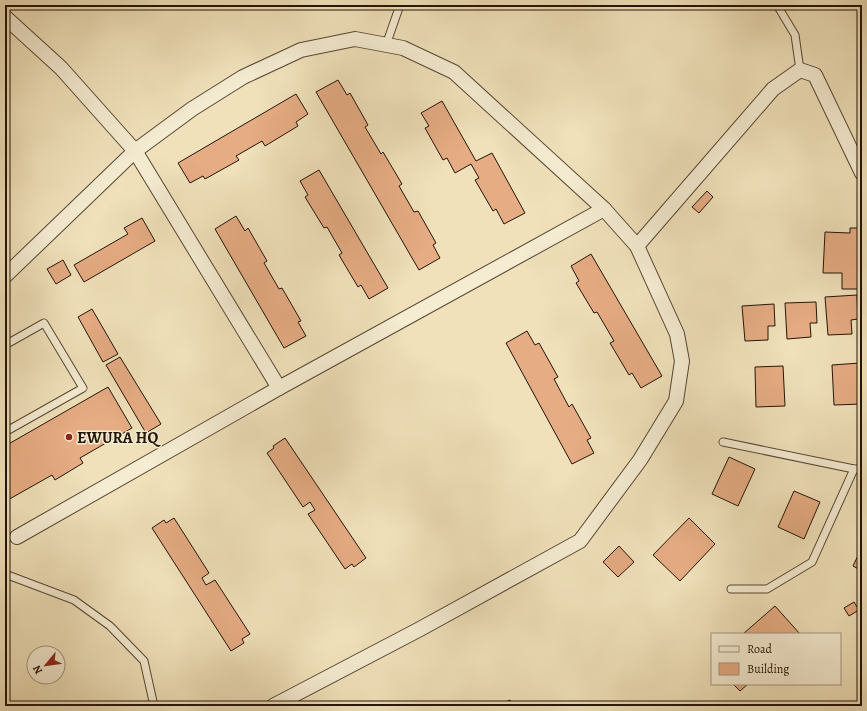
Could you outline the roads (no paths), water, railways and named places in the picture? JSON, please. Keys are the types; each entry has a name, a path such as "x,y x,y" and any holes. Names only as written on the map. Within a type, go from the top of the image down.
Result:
{"street":[{"path":"5,17 61,68 135,151 279,388"},
{"path":"5,276 135,151 192,109 237,81 301,50 355,39 403,48 454,72 604,209 637,246 677,334 682,361 676,401 640,460 580,541 420,629 273,706"},
{"path":"637,246 772,89 800,70 815,75 862,173"},
{"path":"17,537 279,388 604,209"}],"lane":[{"path":"386,45 400,5"},
{"path":"777,5 795,35 800,70"},
{"path":"5,345 44,323 83,388 5,432"},
{"path":"723,442 854,469 862,469"},
{"path":"731,589 766,589 812,562 854,469"},
{"path":"5,574 74,600 110,626 144,661 154,706"}],"place":[{"name":"EWURA HQ","path":"69,437"}]}
